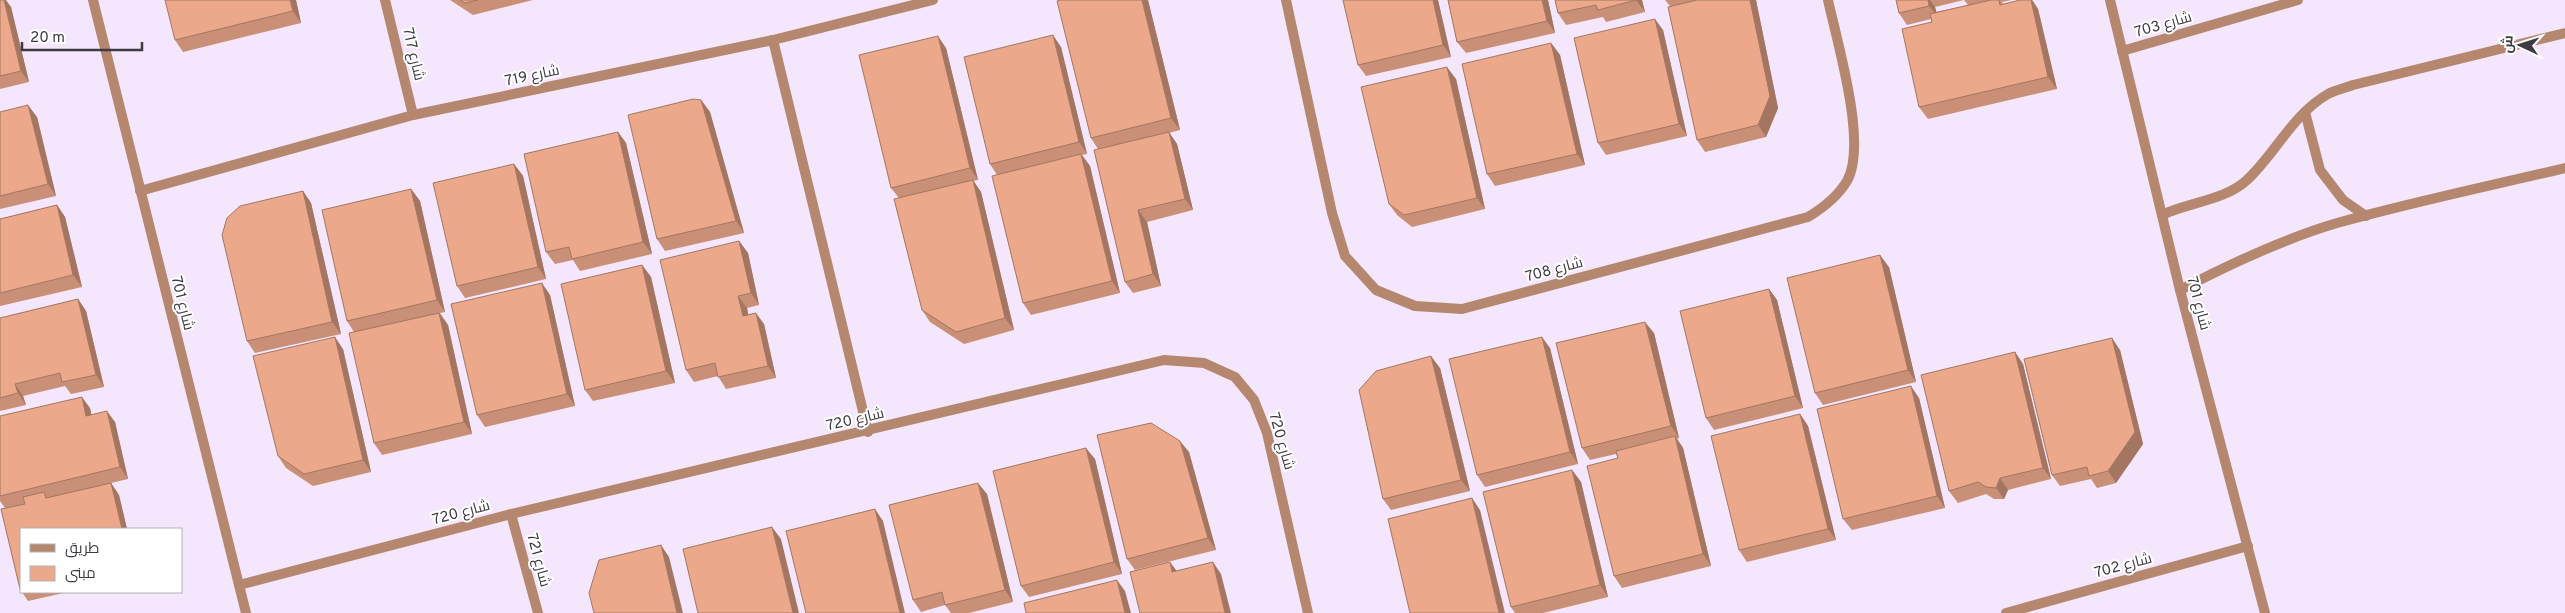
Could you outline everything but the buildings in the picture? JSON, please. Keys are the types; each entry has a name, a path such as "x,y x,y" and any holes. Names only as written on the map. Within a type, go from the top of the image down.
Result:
{"street":[{"name":"شارع 701","path":"93,0 246,613"},
{"name":"شارع 717","path":"385,0 413,115"},
{"name":"شارع 719","path":"140,191 413,115 773,40 933,0"},
{"name":"شارع 708","path":"1286,0 1332,213 1344,256 1376,290 1414,306 1462,309 1808,217 1824,208 1847,180 1855,150 1850,103 1828,0"},
{"name":"شارع 701","path":"2110,0 2180,290 2265,613"},
{"name":"شارع 703","path":"2122,51 2298,0"},
{"path":"2162,215 2178,207 2206,201 2246,181 2305,112 2328,94 2354,85 2565,33"},
{"path":"773,40 868,432"},
{"path":"2305,112 2320,170 2343,200 2366,216"},
{"path":"2180,290 2214,272 2336,224 2565,168"},
{"name":"شارع 720","path":"239,585 511,514 868,432 1164,360 1204,363 1234,377 1254,400 1267,433 1308,613"},
{"name":"شارع 721","path":"511,514 538,613"},
{"name":"شارع 702","path":"2006,613 2248,546"}]}
